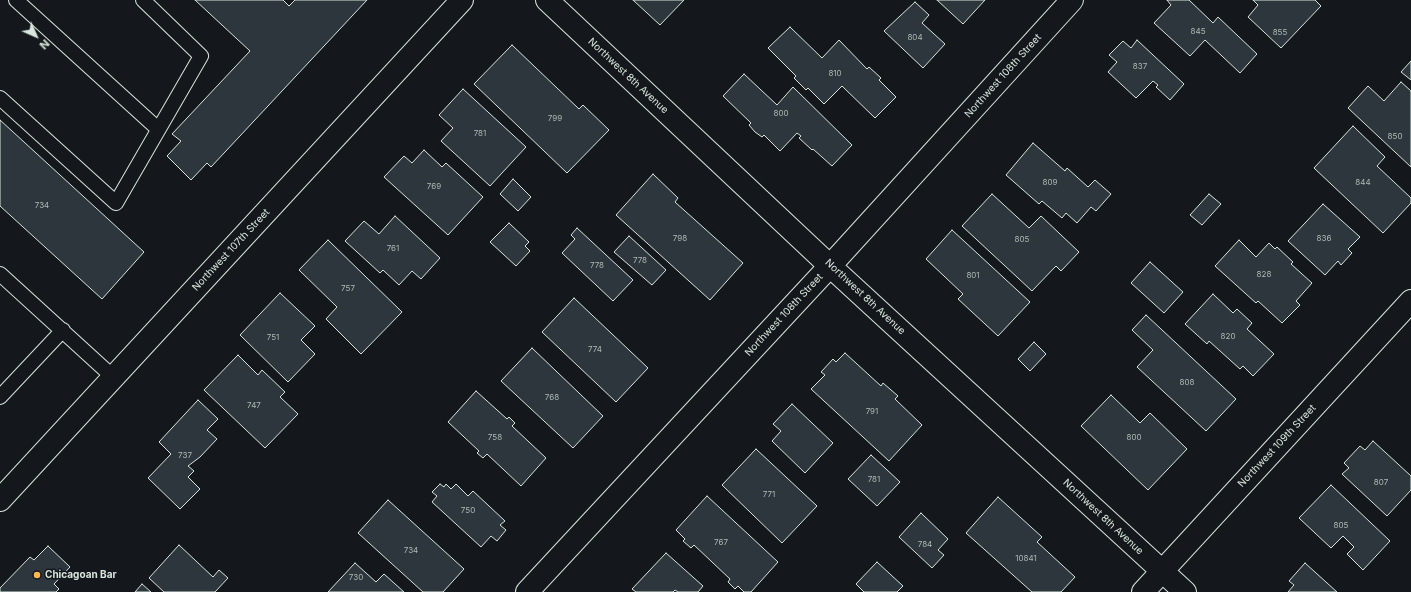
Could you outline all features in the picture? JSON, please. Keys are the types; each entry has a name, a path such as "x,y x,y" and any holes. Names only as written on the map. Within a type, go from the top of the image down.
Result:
{"street":[{"name":"Northwest 107th Street","path":"0,500 462,0"},
{"name":"Northwest 8th Avenue","path":"547,0 830,266 1185,592"},
{"name":"Northwest 108th Street","path":"527,592 830,266 1072,0"},
{"name":"Northwest 109th Street","path":"1143,592 1411,301"}],"lane":[{"path":"16,0 158,129"},
{"path":"0,98 116,203 201,56 142,0"},
{"path":"0,274 113,377"},
{"path":"0,397 63,330"}],"building":[{"path":"195,0 283,0 289,6 295,0 367,0 211,167 207,163 191,180 167,156 181,141 172,134 250,51"},
{"path":"633,0 684,0 660,25"},
{"path":"937,0 985,0 963,24"},
{"path":"1167,0 1189,0 1213,23 1218,17 1257,54 1240,73 1205,40 1190,56 1154,23 1171,5"},
{"path":"1253,0 1315,0 1321,6 1281,48 1248,17 1258,5"},
{"path":"915,2 929,15 922,23 945,44 923,68 884,31"},
{"path":"790,27 822,58 839,40 867,69 869,67 881,78 879,80 896,97 875,118 842,86 824,104 808,88 806,90 794,78 796,76 768,48"},
{"path":"1137,40 1184,84 1170,100 1156,87 1158,85 1153,81 1136,98 1108,72 1117,62 1109,55 1123,41 1131,48"},
{"path":"512,45 579,109 583,105 609,130 567,173 474,84"},
{"path":"1411,61 1411,80 1401,72"},
{"path":"744,74 777,105 793,87 852,145 832,166 799,138 801,136 797,133 780,151 764,135 762,137 755,132 749,125 751,123 723,96"},
{"path":"1401,82 1411,91 1411,167 1348,108 1368,86 1384,101"},
{"path":"463,89 526,147 490,186 441,141 453,128 439,115"},
{"path":"0,120 144,252 102,299 0,206"},
{"path":"1353,126 1385,157 1377,166 1411,198 1411,203 1383,233 1314,168"},
{"path":"1033,143 1065,171 1067,168 1088,187 1095,180 1111,194 1096,211 1091,207 1077,223 1066,213 1062,218 1042,201 1039,204 1006,175"},
{"path":"424,150 442,167 446,163 483,197 448,235 384,177 404,156 412,163"},
{"path":"653,174 678,198 675,202 743,263 710,300 616,215"},
{"path":"513,179 531,197 518,211 500,194"},
{"path":"992,194 1029,228 1041,216 1079,252 1061,271 1056,266 1032,291 962,226"},
{"path":"1209,194 1221,204 1202,225 1190,215"},
{"path":"1323,204 1360,237 1348,249 1352,253 1341,265 1338,261 1325,275 1288,241"},
{"path":"395,216 440,258 421,279 412,271 399,285 383,270 380,273 345,241 364,221 379,234"},
{"path":"509,223 529,242 525,246 530,251 516,266 490,242"},
{"path":"577,228 633,280 613,301 562,253 575,239 571,235"},
{"path":"952,230 1030,302 998,336 958,299 963,294 926,259"},
{"path":"629,236 666,270 652,285 614,252"},
{"path":"328,240 402,312 361,354 326,319 337,307 299,270"},
{"path":"1239,240 1256,257 1269,243 1275,249 1277,247 1293,262 1291,264 1312,283 1296,301 1300,305 1282,323 1258,301 1256,303 1215,266"},
{"path":"1150,262 1183,292 1164,313 1131,283"},
{"path":"280,293 315,326 301,340 315,354 288,382 240,335"},
{"path":"1213,294 1233,313 1237,309 1252,323 1247,329 1274,354 1253,376 1243,366 1240,369 1209,341 1207,344 1185,324"},
{"path":"574,298 648,368 616,402 542,332"},
{"path":"1146,315 1236,399 1206,431 1137,367 1153,350 1132,330"},
{"path":"1034,342 1046,354 1030,371 1018,359"},
{"path":"532,348 603,416 573,448 501,381"},
{"path":"845,353 881,386 883,383 898,396 895,399 922,425 889,461 811,389 825,375 821,372 833,359 836,362"},
{"path":"238,355 258,375 262,370 285,392 280,397 298,414 265,448 204,390"},
{"path":"476,391 507,419 509,417 515,423 512,426 546,458 521,486 487,454 483,458 477,453 479,451 448,422"},
{"path":"1111,395 1140,423 1150,413 1187,449 1148,490 1081,426"},
{"path":"198,400 218,419 207,430 217,439 200,457 188,466 194,471 188,477 200,489 180,509 148,478 171,454 159,442"},
{"path":"792,404 833,443 805,473 772,441 781,431 773,424"},
{"path":"1373,441 1411,476 1411,490 1387,516 1342,474 1349,468 1344,463 1360,446 1365,450"},
{"path":"756,449 817,506 782,543 722,485"},
{"path":"871,455 900,482 877,506 848,479"},
{"path":"440,484 444,487 446,484 451,489 456,484 468,496 473,491 505,521 500,525 506,530 497,541 491,536 481,547 432,502 437,496 432,492"},
{"path":"1331,485 1390,541 1363,570 1347,554 1354,547 1343,536 1331,548 1299,518"},
{"path":"707,496 778,562 751,592 744,592 738,586 735,589 728,582 730,579 694,545 691,548 683,541 685,539 676,530"},
{"path":"998,497 1042,537 1037,542 1075,577 1061,592 1032,592 966,533"},
{"path":"388,500 464,569 443,592 423,592 358,533"},
{"path":"921,513 948,539 938,550 944,555 932,568 899,537"},
{"path":"179,545 213,577 219,570 228,578 215,592 164,592 149,578"},
{"name":"Chicagoan Bar","path":"48,546 70,567 54,584 59,589 56,592 0,592 0,588 30,557 34,560"},
{"path":"666,553 703,586 698,592 678,592 675,590 673,592 636,592 632,589"},
{"path":"877,562 903,586 897,592 864,592 856,584"},
{"path":"355,563 376,582 384,574 404,592 328,592"},
{"path":"1305,563 1337,592 1288,592 1294,585 1289,581"},
{"path":"142,584 151,592 135,592"}],"place":[{"name":"Chicagoan Bar","path":"37,575"}]}
